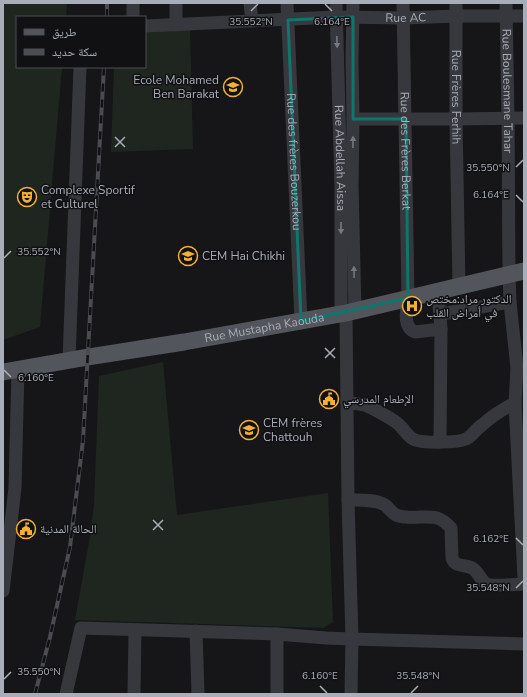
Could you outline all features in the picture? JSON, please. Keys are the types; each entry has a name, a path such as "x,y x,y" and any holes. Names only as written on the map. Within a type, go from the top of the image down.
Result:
{"main road":[{"name":"Rue Mustapha Kaouda","path":"11,371 301,321 438,292 516,273"}],"street":[{"path":"133,3 133,16"},
{"path":"176,3 176,25"},
{"path":"250,3 252,21"},
{"name":"Rue des frères Bouzerkou","path":"287,3 301,321"},
{"name":"Rue Abdellah Aissa","path":"336,3 341,188 347,312"},
{"path":"351,694 352,639 348,500 347,312 352,185 352,3"},
{"name":"Rue des Frères Berkat","path":"403,3 408,298 406,318 408,328 411,331 415,332 442,329"},
{"name":"Rue Frères Ferhih","path":"456,3 456,119 459,287"},
{"name":"Rue AC","path":"146,26 336,17 403,18 456,16 506,9 524,16"},
{"name":"Rue Boulesmane Tahar","path":"506,9 508,119 516,273 510,302 520,368 515,403 524,578"},
{"path":"69,360 80,68"},
{"path":"353,119 524,118"},
{"path":"438,292 442,329 440,442"},
{"path":"441,314 510,302"},
{"path":"3,590 9,487 11,371"},
{"path":"347,402 365,405 377,411 398,423 411,438 416,440 440,442 465,440 500,411 515,403"},
{"path":"348,500 379,502 396,515 403,517 435,517 442,520 451,528 452,558 456,564 472,568 486,584 524,584"},
{"path":"66,694 82,628 278,634 352,639 524,644"},
{"path":"134,694 135,630"},
{"path":"196,631 198,694"},
{"path":"277,694 278,634"}],"highlighted area":[{"path":"353,17 353,119 406,119 408,298 301,321 288,20"}],"shaded area":[{"name":"Complexe Sportif et Culturel","path":"3,3 67,3 66,16 16,16 16,68 62,68 40,327 3,340"},
{"path":"190,26 193,149 111,152 114,68 146,68 146,28"},
{"path":"163,362 177,515 328,493 333,622 323,628 75,620 94,505 99,376"}],"railway":[{"path":"107,3 107,16"},
{"path":"35,694 50,637 70,547 83,440 104,68"}],"place":[{"name":"Ecole Mohamed Ben Barakat","path":"233,87"},
{"name":"Complexe Sportif et Culturel","path":"27,197"},
{"name":"CEM Hai Chikhi","path":"188,256"},
{"name":"الدكتور مراد:مختص في أمراض القلب","path":"412,306"},
{"name":"الإطعام المدرسي","path":"329,399"},
{"name":"CEM frères Chattouh","path":"249,430"},
{"name":"الحالة المدنية","path":"26,529"}]}
